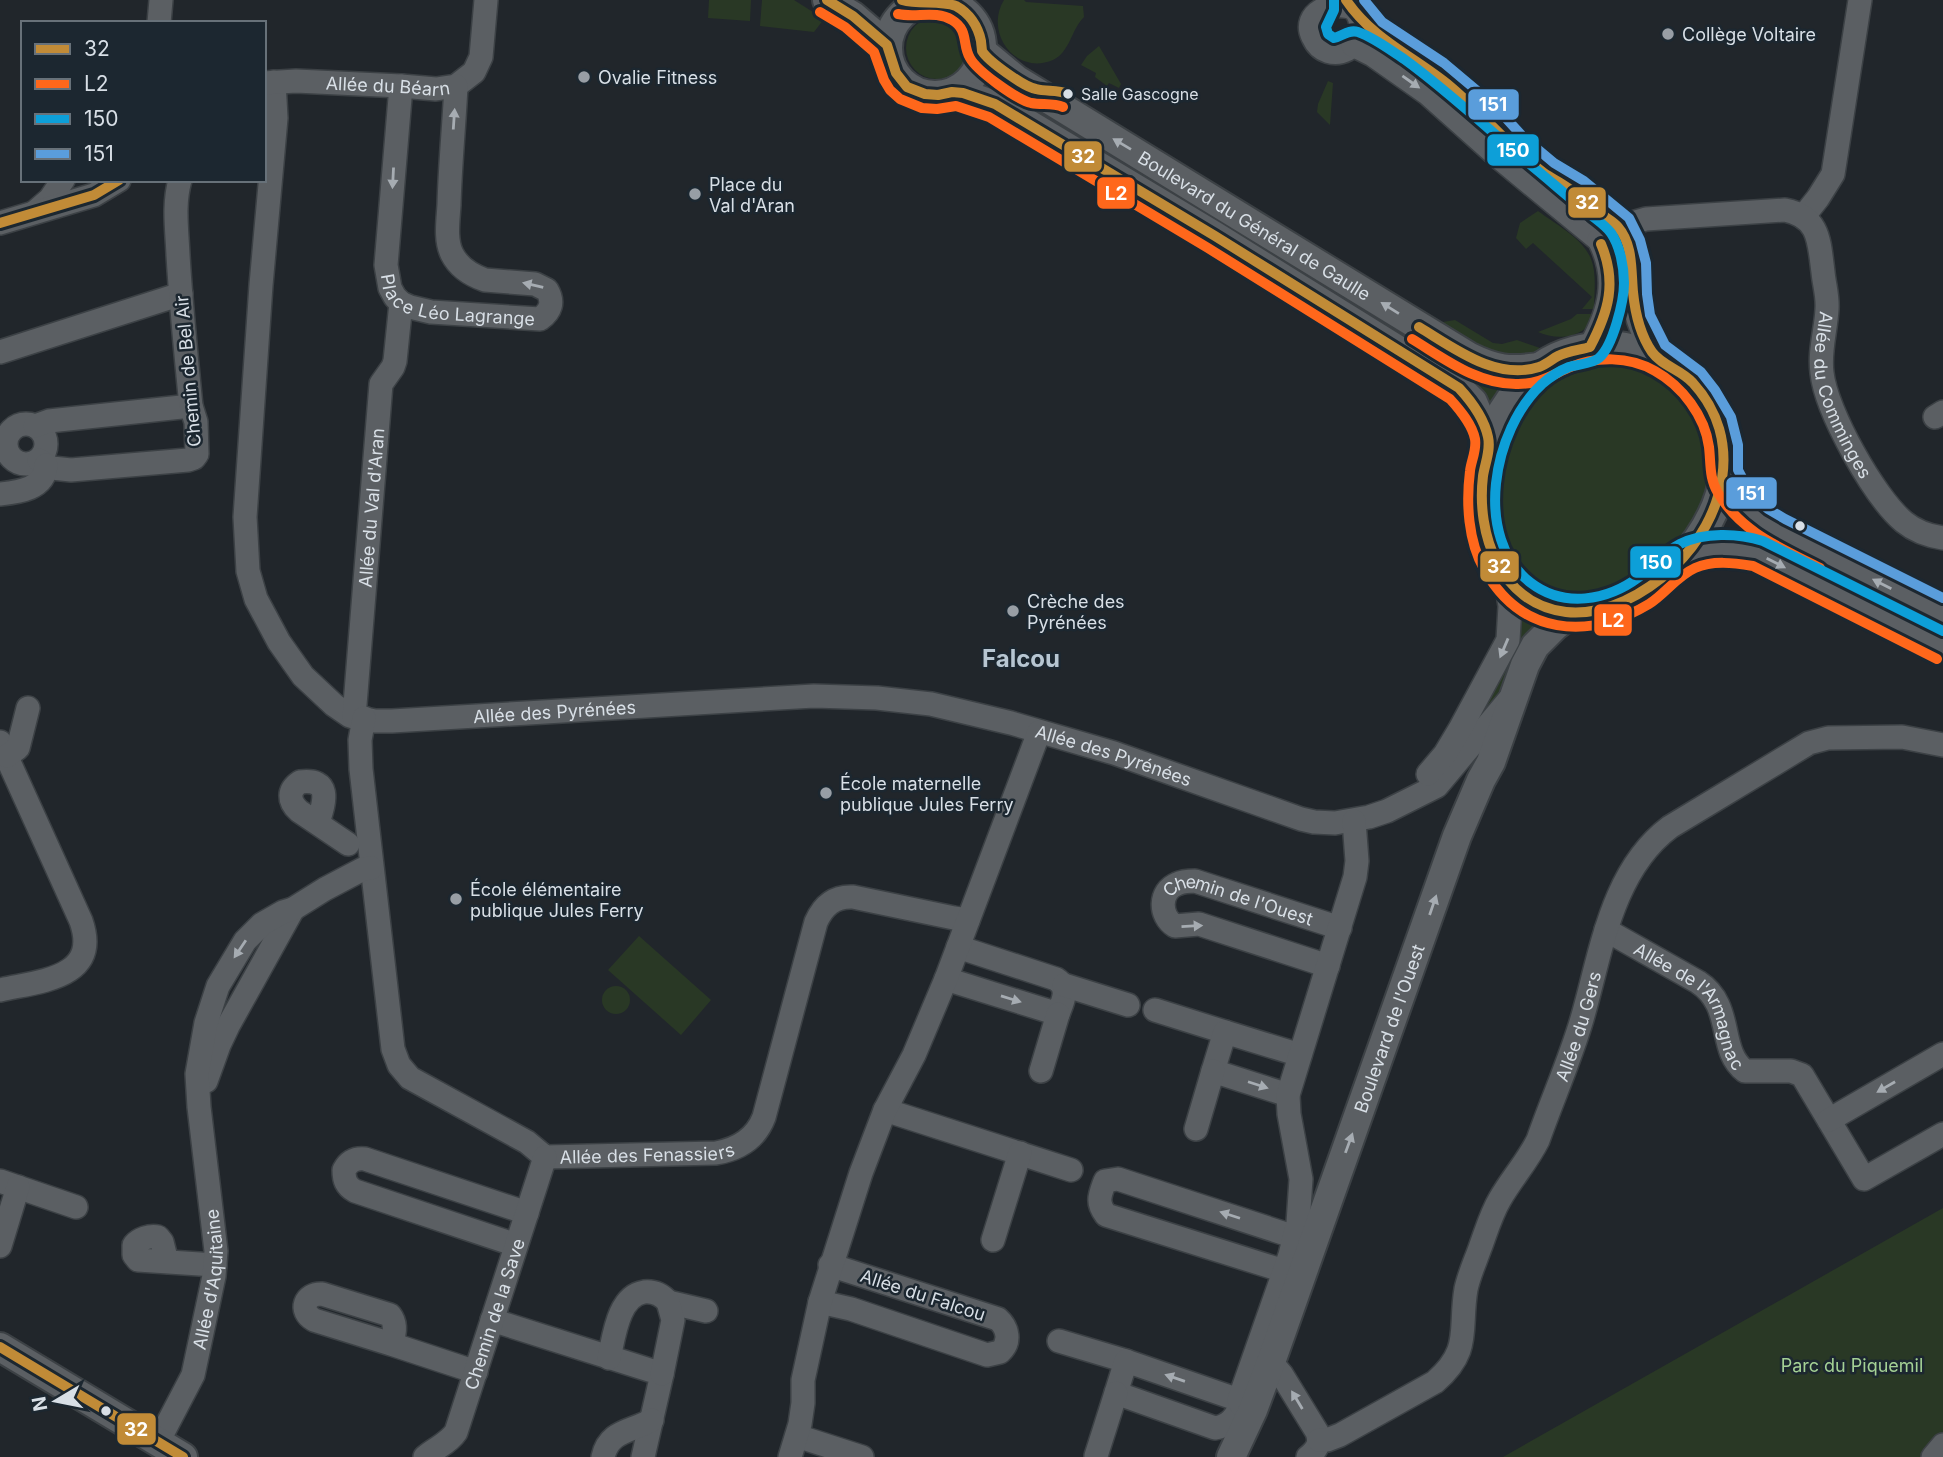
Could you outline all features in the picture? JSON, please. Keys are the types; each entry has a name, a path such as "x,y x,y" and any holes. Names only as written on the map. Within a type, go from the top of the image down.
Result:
{"street":[{"path":"159,21 161,0"},
{"path":"176,21 177,0"},
{"name":"Allée du Béarn","path":"269,82 296,81 436,89 456,86 474,72 481,57 486,0"},
{"path":"827,0 853,16 887,45"},
{"path":"1608,234 1635,221 1657,218 1777,210 1792,211 1803,217 1833,174 1860,0"},
{"path":"944,1 958,6 977,26 982,51 979,64 963,86 937,95 922,93 909,87 897,76 887,45 891,28 908,2 944,1"},
{"path":"1351,6 1361,26 1358,40 1341,52 1325,50 1318,46 1310,30 1314,13 1321,3 1339,2 1351,6 1372,32 1435,74 1485,116 1513,147 1546,174 1575,192 1608,234 1606,255 1611,286 1605,315 1590,347"},
{"path":"1353,45 1373,55 1427,93 1502,160 1627,245 1632,265 1637,319 1654,354"},
{"name":"Boulevard du Général de Gaulle","path":"982,51 1031,89 1468,356 1490,367 1515,370 1539,367"},
{"name":"Allée des Pyrénées","path":"269,82 276,118 245,517 248,570 256,599 288,657 303,676 334,705 359,717 392,721 814,696 931,704 1011,723 1114,753 1301,819 1324,823 1354,821 1387,811 1437,786 1514,693"},
{"name":"Place Léo Lagrange","path":"401,86 386,265 390,288 401,303 418,310 540,319 550,310 552,303 547,290 542,286 477,277 465,271 452,255 448,230 456,86"},
{"name":"Boulevard du Général de Gaulle","path":"952,92 995,104 1215,236 1459,388 1473,402 1489,439"},
{"path":"35,212 50,199 62,182"},
{"path":"0,223 94,195 116,182"},
{"name":"Chemin de Bel Air","path":"160,182 171,200 176,218"},
{"name":"Chemin de Bel Air","path":"16,428 8,435 5,453 17,462 42,462 60,470 194,458 197,454 176,218 180,182"},
{"name":"Allée du Comminges","path":"1803,217 1813,227 1821,248 1828,306 1822,342 1821,371 1827,397 1838,424 1876,488 1898,516 1927,535 1943,538"},
{"path":"0,352 181,294"},
{"name":"Allée du Val d'Aran","path":"359,717 381,384 393,366 401,303"},
{"path":"1590,347 1631,347 1654,354 1692,382 1718,422 1724,447 1724,473 1718,501 1705,528 1686,556 1640,593 1618,605 1595,612 1571,614 1539,605 1516,591 1506,581 1487,541 1483,520 1484,473 1489,439 1501,415 1522,385 1539,367 1556,357 1590,347"},
{"path":"16,428 49,421 191,406"},
{"path":"0,494 31,488 46,471 42,462 45,438 41,431 16,428"},
{"path":"1724,473 1744,506 1760,520 1943,614"},
{"path":"1686,556 1723,549 1758,553 1943,647"},
{"name":"Allée des Pyrénées","path":"1409,799 1445,754 1508,640 1510,606 1506,581"},
{"name":"Boulevard de l'Ouest","path":"1116,1394 1215,1428 1229,1423 1244,1405 1271,1362 1294,1255 1457,836 1490,762 1525,665 1535,646 1571,614"},
{"path":"0,990 63,975 80,959 86,943 81,921 3,749 18,748 28,708"},
{"name":"Allée des Fenassiers","path":"359,717 371,868 393,1049 399,1065 410,1078 527,1142 545,1157 716,1153 734,1149 755,1132 764,1117 816,922 824,907 834,900 853,897 968,920"},
{"path":"862,1457 794,1446 802,1411 803,1380 820,1302 860,1173 885,1110 914,1055 946,979 1039,732"},
{"name":"Allée du Gers","path":"1313,1449 1435,1382 1454,1359 1463,1336 1469,1278 1492,1214 1538,1140 1582,1020 1606,930 1627,881 1646,851 1661,834 1809,743 1828,738 1902,737 1943,745"},
{"path":"349,877 344,857 345,848 366,816"},
{"name":"Chemin de l'Ouest","path":"1244,1405 1294,1255 1301,1179 1288,1095 1355,877 1357,861 1354,821"},
{"path":"318,823 348,844"},
{"name":"Allée d'Aquitaine","path":"158,1442 193,1375 215,1265 199,1107 219,1045 293,909 363,869 371,868"},
{"name":"Chemin de l'Ouest","path":"1328,966 1199,923 1175,926 1165,915 1164,897 1175,885 1195,881 1340,928"},
{"name":"Allée de l'Armagnac","path":"1606,930 1708,990 1721,1011 1733,1056 1745,1071 1791,1071 1800,1074 1809,1084 1864,1179 1943,1133"},
{"path":"958,947 1128,1005"},
{"path":"946,979 1059,1014"},
{"path":"1041,1071 1065,994 1064,985"},
{"path":"1155,1010 1300,1055"},
{"path":"1196,1129 1225,1032"},
{"path":"1829,1120 1943,1054"},
{"path":"1213,1071 1288,1095"},
{"path":"885,1110 1071,1170"},
{"path":"993,1240 1020,1153"},
{"name":"Chemin de la Save","path":"425,1457 453,1437 545,1157"},
{"path":"516,1245 355,1191 345,1183 344,1170 352,1160 365,1159 527,1213"},
{"path":"1118,1178 1170,1195 1294,1255 1157,1231 1105,1215 1099,1198 1105,1181 1118,1178"},
{"path":"2,1236 9,1184 76,1207"},
{"path":"1157,1231 1170,1195"},
{"path":"167,1262 215,1265"},
{"name":"Allée du Falcou","path":"820,1302 988,1355 1000,1352 1006,1344 1005,1326 998,1319 830,1265"},
{"path":"608,1357 622,1312 630,1298 651,1292 661,1295 668,1302 673,1320 643,1457"},
{"path":"668,1302 706,1311"},
{"path":"492,1320 662,1374"},
{"path":"1059,1341 1244,1405"},
{"path":"391,1344 476,1372"},
{"path":"0,1347 183,1457"},
{"path":"1096,1456 1126,1362"},
{"name":"Allée du Gers","path":"1271,1362 1317,1432 1313,1449"},
{"name":"Boulevard de l'Ouest","path":"1231,1457 1244,1405"},
{"path":"603,1457 605,1448 613,1437 652,1420"},
{"path":"1933,1457 1943,1445"}],"green space":[{"path":"709,0 751,0 750,21 708,18"},
{"path":"762,0 794,0 824,19 814,32 760,26"},
{"path":"1004,0 1083,6 1084,17 1059,56 1039,63 1026,62 1007,48 1001,37 999,12"},
{"path":"931,17 943,17 959,26 966,36 966,60 959,70 943,79 931,79 920,74 911,65 906,54 906,42 911,31 920,22"},
{"path":"1099,46 1121,84 1119,88 1109,83 1107,86 1095,77 1096,73 1081,65"},
{"path":"1328,81 1333,83 1330,125 1317,112"},
{"path":"1017,90 1139,165 1134,175 1009,101"},
{"path":"1155,174 1366,304 1360,315 1148,185"},
{"path":"1538,211 1575,238 1587,251 1594,271 1594,309 1582,309 1592,297 1533,243 1526,249 1516,238 1520,223"},
{"path":"1577,314 1595,315 1585,329 1571,336 1538,332 1571,319"},
{"path":"1391,320 1505,383 1491,406 1385,331"},
{"path":"1455,320 1493,343 1502,344 1517,340 1541,350 1529,357 1503,360 1437,323"},
{"path":"1590,358 1624,359 1641,363 1678,385 1704,422 1712,451 1709,487 1693,524 1665,559 1627,587 1585,602 1549,595 1515,574 1498,533 1495,478 1502,446 1512,420 1542,380 1561,367"},
{"path":"1520,611 1546,622 1506,687 1461,751"},
{"path":"639,936 711,1000 681,1035 608,970"},
{"path":"616,986 626,990 630,1000 626,1010 616,1014 606,1010 602,1000 606,990"},
{"name":"Parc du Piquemil","path":"1943,1208 1943,1432 1922,1457 1503,1457"}],"transit line":[{"name":"32","path":"827,0 853,16 887,45 896,73 907,87 925,94 963,93 995,104 1215,236 1459,388 1477,411 1488,437 1489,447 1483,476 1484,521 1497,563 1509,581 1524,596 1543,606 1566,612 1596,610 1624,601 1651,586 1674,567 1706,526 1722,478 1723,453 1719,429 1709,405 1693,383 1661,361 1648,346 1635,308 1629,249 1616,225 1577,194 1544,173 1451,87 1369,26 1346,0"},
{"name":"32","path":"902,0 956,6 972,20 980,35 982,51 999,67 1030,87 1068,94"},
{"name":"150","path":"1334,0 1334,10 1326,27 1328,34 1334,38 1355,31 1404,59 1604,226 1611,233 1619,250 1624,291 1609,344 1596,360 1565,369 1542,384 1525,404 1511,428 1501,455 1496,484 1496,512 1501,539 1513,563 1531,583 1557,596 1599,596 1627,585 1669,551 1689,540 1721,535 1743,536 1763,541 1943,631"},
{"name":"151","path":"1364,0 1382,22 1444,63 1494,105 1523,137 1554,163 1584,181 1629,218 1640,240 1646,263 1650,315 1665,345 1701,372 1731,417 1738,445 1738,470 1754,497 1785,519 1943,598"},
{"name":"L2","path":"820,12 845,27 874,52 884,80 900,99 922,108 956,106 989,117 1208,248 1450,399 1462,413 1475,439 1468,509 1474,546 1484,569 1499,591 1517,608 1536,619 1557,625 1579,627 1602,623 1626,616 1649,604 1695,568 1716,563 1738,564 1753,566 1937,659"},
{"name":"L2","path":"898,14 939,15 952,20 961,28 970,58 988,77 1031,103 1063,107"},
{"name":"32","path":"0,223 94,195 116,182"},
{"name":"32","path":"1419,327 1461,353 1507,370 1539,367 1562,354 1590,347 1602,321 1609,296 1609,271 1601,244"},
{"name":"L2","path":"1412,339 1462,369 1503,383 1532,383 1579,364 1612,359 1645,366 1655,371 1683,393 1703,424 1713,482 1727,507 1763,538 1820,568"},
{"name":"32","path":"0,1347 183,1457"}],"place":[{"name":"Collège Voltaire","path":"1668,34"},
{"name":"Ovalie Fitness","path":"584,77"},
{"name":"Salle Gascogne","path":"1068,94"},
{"name":"Place du Val d'Aran","path":"695,194"},
{"name":"Crèche des Pyrénées","path":"1013,611"},
{"name":"École maternelle publique Jules Ferry","path":"826,793"},
{"name":"École élémentaire publique Jules Ferry","path":"456,899"}],"district":[{"name":"Falcou","path":"1021,658"}]}
